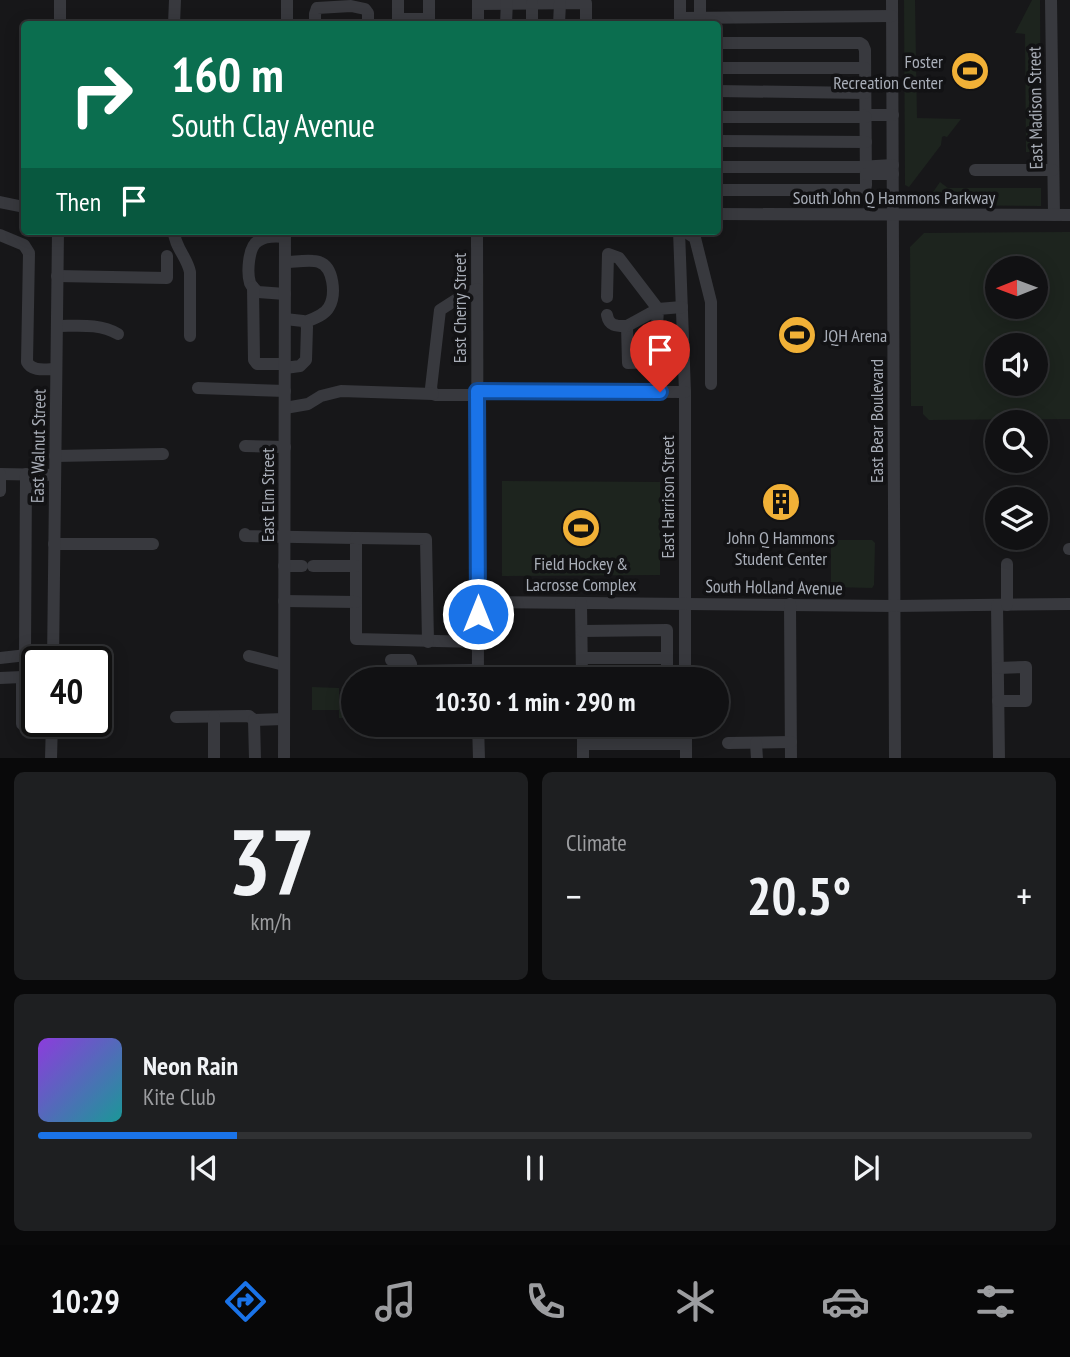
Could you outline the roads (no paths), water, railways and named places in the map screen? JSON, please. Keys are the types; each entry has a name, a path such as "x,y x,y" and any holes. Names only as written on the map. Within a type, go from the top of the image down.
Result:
{"street":[{"path":"60,0 60,21"},
{"path":"174,21 175,0"},
{"path":"287,0 287,21"},
{"path":"398,0 398,19 419,21"},
{"path":"429,0 429,21"},
{"path":"680,0 680,21 700,18 892,16"},
{"path":"700,0 700,18"},
{"name":"East Bear Boulevard","path":"892,0 895,758"},
{"name":"East Madison Street","path":"1051,0 1054,215"},
{"path":"478,21 478,2 586,3 586,21"},
{"path":"506,21 507,2"},
{"path":"559,3 559,21"},
{"path":"532,4 532,21"},
{"path":"315,21 317,8 351,6 365,9 368,21"},
{"path":"721,43 860,43 863,45 865,68 866,118 865,190 721,190"},
{"path":"721,68 865,68"},
{"path":"721,91 865,93"},
{"path":"721,117 893,119"},
{"path":"721,141 866,142"},
{"path":"721,167 866,171 893,169"},
{"path":"975,170 1053,170"},
{"path":"0,202 21,206"},
{"name":"South John Q Hammons Parkway","path":"721,214 1070,215"},
{"path":"0,235 24,245 29,253 27,362 34,368 56,369"},
{"name":"East Walnut Street","path":"53,646 58,235"},
{"path":"174,235 190,272 190,336"},
{"path":"280,235 259,239 251,248 250,282 258,292 285,294"},
{"name":"East Elm Street","path":"284,758 285,235"},
{"name":"East Cherry Street","path":"477,235 478,667"},
{"name":"East Harrison Street","path":"681,235 685,392 685,667"},
{"path":"689,235 695,238 711,302 711,384"},
{"path":"607,296 608,254 619,258 658,309 655,362 628,363 627,326"},
{"path":"57,276 167,278 167,256"},
{"path":"285,262 317,261 328,269 333,289 330,306 323,313 305,322 285,319"},
{"path":"253,287 254,360 257,364 300,366 306,360 305,322"},
{"path":"433,394 431,388 440,310 477,289"},
{"path":"607,315 612,324 627,326 658,309 682,307"},
{"path":"57,326 99,327 118,334"},
{"path":"198,388 285,391"},
{"path":"285,408 308,404 321,396 341,391 441,395 685,392"},
{"path":"245,446 285,447"},
{"path":"55,456 163,454"},
{"path":"0,491 0,474 55,475"},
{"path":"24,646 26,474"},
{"path":"245,534 426,540 428,642"},
{"path":"356,538 356,639 478,642"},
{"path":"54,544 153,544"},
{"path":"999,758 998,667 1007,564"},
{"path":"284,566 356,566"},
{"path":"284,601 356,603"},
{"name":"South Holland Avenue","path":"478,602 895,606 1070,604"},
{"path":"581,603 582,667"},
{"path":"790,604 791,758"},
{"path":"582,631 667,630 667,667"},
{"path":"0,658 21,655"},
{"path":"249,656 284,664"},
{"path":"582,658 667,658"},
{"path":"391,660 409,660 411,667"},
{"path":"998,667 1026,667 1026,701 998,701"},
{"path":"0,678 21,677"},
{"path":"176,717 249,716 254,720 284,719"},
{"path":"214,717 214,758"},
{"path":"254,720 255,758"},
{"path":"51,758 52,737"},
{"path":"478,737 479,758"},
{"path":"583,737 583,758"},
{"path":"667,737 667,744"},
{"path":"686,737 686,758"},
{"path":"728,743 791,742"},
{"path":"757,743 757,758"},
{"path":"583,744 686,744"}],"place":[{"name":"Foster Recreation Center","path":"970,71"},
{"name":"JQH Arena","path":"797,335"},
{"name":"John Q Hammons Student Center","path":"781,502"},
{"name":"Field Hockey & Lacrosse Complex","path":"581,528"}]}
